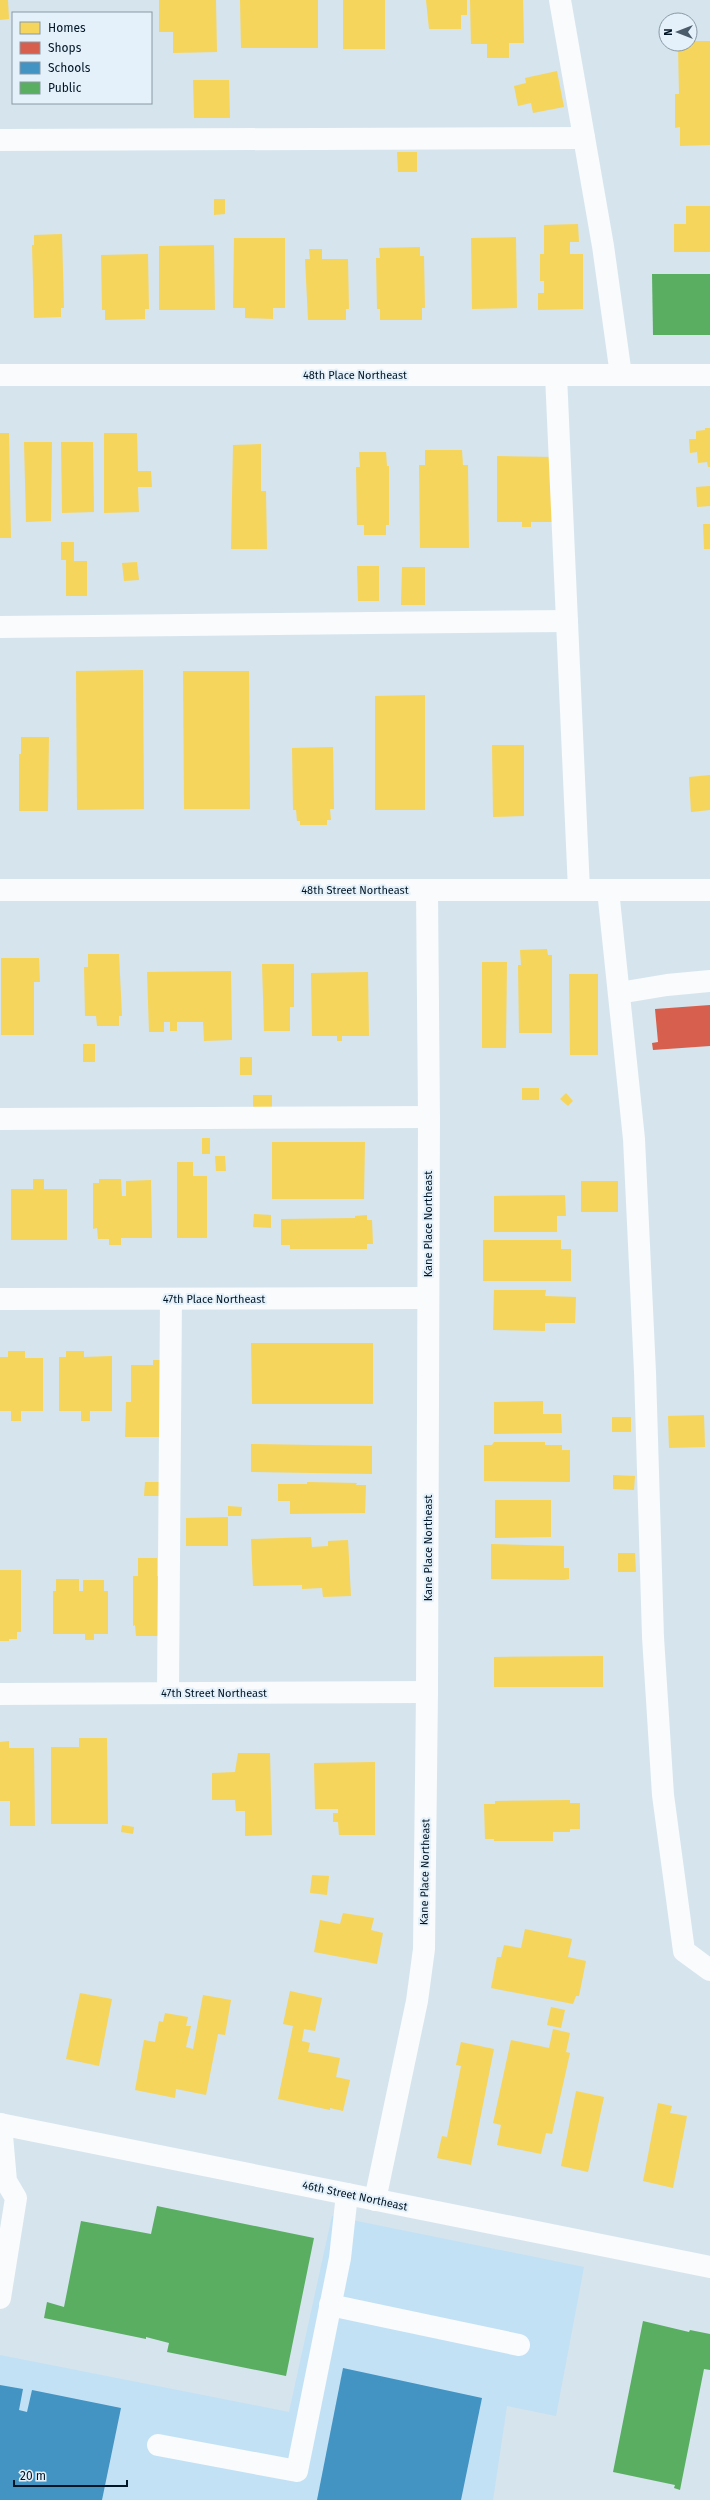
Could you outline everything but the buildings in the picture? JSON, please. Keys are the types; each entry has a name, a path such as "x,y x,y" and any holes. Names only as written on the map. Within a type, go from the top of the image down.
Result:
{"street":[{"path":"560,0 584,138 621,375"},
{"path":"0,140 584,138"},
{"name":"48th Place Northeast","path":"0,375 710,375"},
{"path":"556,375 579,890"},
{"path":"0,627 567,621"},
{"name":"48th Street Northeast","path":"0,890 710,890"},
{"name":"Kane Place Northeast","path":"375,2200 417,2000 424,1949 427,1692 429,1117 427,890"},
{"path":"608,890 634,1139 645,1380 653,1637 663,1795 684,1951 710,1970"},
{"path":"619,993 667,985 710,981"},
{"path":"0,1119 429,1117"},
{"name":"47th Place Northeast","path":"0,1299 428,1298"},
{"path":"168,1693 171,1299"},
{"name":"47th Street Northeast","path":"0,1694 427,1692"},
{"path":"0,2298 16,2198 6,2182 1,2124"},
{"name":"46th Street Northeast","path":"1,2124 710,2267"},
{"path":"158,2445 297,2471 340,2258 347,2194"},
{"path":"330,2305 519,2345"}],"shaded area":[{"path":"332,2216 584,2267 556,2416 507,2406 493,2500 0,2500 0,2355 289,2412"}]}
